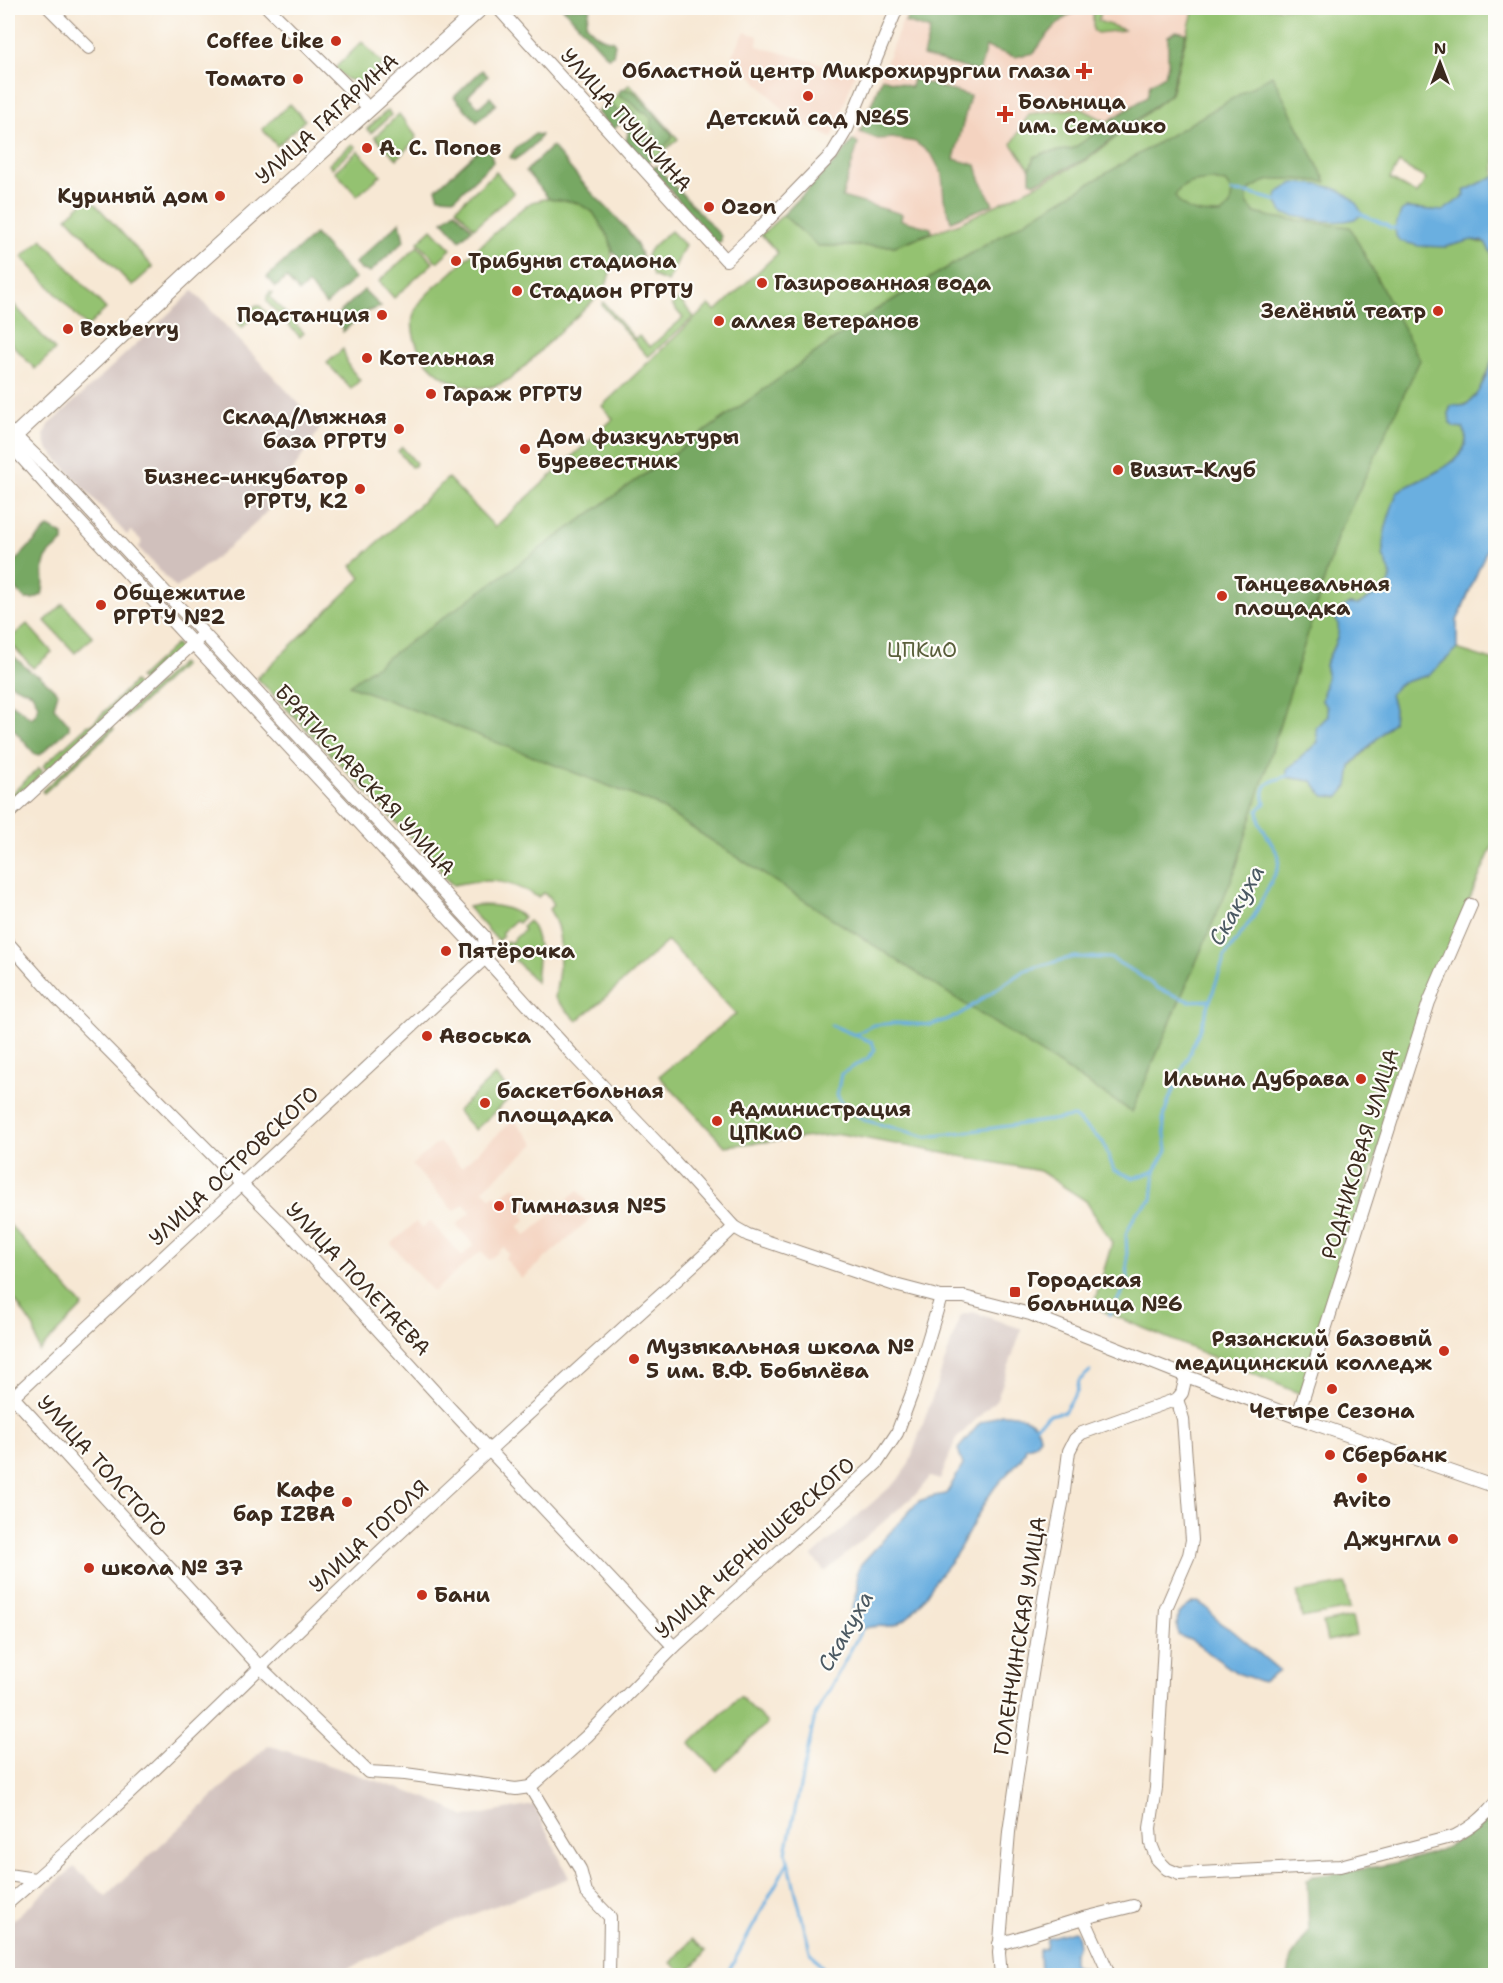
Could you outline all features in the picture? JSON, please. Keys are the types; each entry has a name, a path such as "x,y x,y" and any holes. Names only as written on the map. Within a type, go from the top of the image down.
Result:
{"main road":[{"name":"УЛИЦА ГАГАРИНА","path":"9,433 466,8"},
{"name":"УЛИЦА ГАГАРИНА","path":"198,259 481,8"}],"street":[{"path":"49,8 89,48"},
{"path":"268,8 363,102"},
{"name":"УЛИЦА ПУШКИНА","path":"498,8 726,260 832,154 847,129 897,8"},
{"name":"БРАТИСЛАВСКАЯ УЛИЦА","path":"9,433 65,484 484,936 485,958"},
{"name":"БРАТИСЛАВСКАЯ УЛИЦА","path":"9,433 55,495 734,1227 748,1235 851,1271 941,1297 964,1298 1030,1314 1297,1418 1496,1487"},
{"path":"8,814 194,644 203,633"},
{"name":"РОДНИКОВАЯ УЛИЦА","path":"1297,1418 1428,1002 1471,906"},
{"name":"УЛИЦА ПОЛЕТАЕВА","path":"8,944 57,998 288,1231 674,1647"},
{"name":"УЛИЦА ОСТРОВСКОГО","path":"10,1397 485,958"},
{"name":"УЛИЦА ГОГОЛЯ","path":"8,1903 215,1714 260,1667 490,1450 621,1330 682,1278 734,1227"},
{"name":"УЛИЦА ЧЕРНЫШЕВСКОГО","path":"530,1787 587,1736 674,1647 877,1463 897,1433 912,1394 941,1297"},
{"path":"1186,1376 1182,1393 1177,1399 1183,1419 1192,1540 1189,1556 1166,1608 1156,1788 1150,1828 1151,1844 1157,1859 1167,1869 1179,1874 1340,1866 1455,1836 1472,1827 1496,1802"},
{"name":"УЛИЦА ТОЛСТОГО","path":"10,1397 260,1667 368,1773 405,1774 516,1789 530,1787"},
{"name":"ГОЛЕНЧИНСКАЯ УЛИЦА","path":"1001,1976 999,1944 1009,1832 1047,1579 1063,1499 1069,1451 1082,1433 1177,1399"},
{"path":"530,1787 580,1869 586,1892 610,1917 609,1976"},
{"path":"8,1875 35,1879"},
{"path":"999,1944 1084,1918 1133,1906"},
{"path":"1084,1918 1110,1976"}],"shaded area":[{"name":"Больница им. Семашко","path":"908,8 1194,8 1171,94 1087,160 960,223 895,246 783,215 838,159 857,134"},
{"name":"Детский сад №65","path":"745,32 758,36 757,46 855,73 832,138 792,119 732,55"},
{"path":"193,291 321,427 267,511 220,555 176,588 138,547 141,545 141,540 131,531 127,535 47,448 44,436 49,425"},
{"name":"Гимназия №5","path":"514,1120 535,1144 483,1189 491,1198 495,1195 499,1199 514,1186 532,1206 522,1214 526,1219 518,1227 526,1236 578,1190 596,1214 521,1279 505,1258 509,1254 504,1247 489,1260 481,1251 433,1292 391,1244 416,1222 422,1228 430,1221 462,1256 474,1245 456,1225 471,1212 464,1204 454,1211 412,1165 439,1142 461,1167"},
{"path":"973,1312 1022,1329 997,1399 956,1439 940,1480 930,1477 917,1493 825,1572 812,1556 897,1481 909,1464 961,1315"},
{"path":"268,1745 430,1799 466,1817 534,1805 569,1878 447,1924 334,1975 8,1975 8,1924 74,1867 106,1896"}],"green space":[{"path":"563,8 590,8 586,23 597,35 612,40 615,44 613,55 608,57"},
{"path":"911,8 1082,8 1055,27 1034,53 1015,57 986,47 979,72 923,56 930,30 905,22"},
{"path":"1093,8 1102,8 1098,21 1125,30 1097,33 1093,30"},
{"name":"ЦПКиО","path":"1194,8 1495,8 1495,176 1464,191 1466,195 1443,211 1407,208 1445,247 1472,240 1486,244 1492,254 1495,281 1495,353 1478,393 1468,403 1451,406 1449,411 1450,423 1463,428 1466,440 1463,450 1444,467 1397,492 1383,556 1391,571 1392,580 1387,588 1358,605 1349,604 1340,624 1340,632 1325,665 1327,673 1322,701 1327,707 1328,716 1317,728 1318,742 1287,770 1288,777 1312,781 1324,796 1348,786 1351,766 1393,722 1394,709 1390,694 1401,683 1429,675 1457,649 1495,661 1495,840 1426,1000 1301,1394 1093,1307 1112,1243 1086,1201 1040,1171 841,1134 725,1146 659,1076 736,1014 668,941 577,1021 555,998 560,964 560,941 555,919 549,909 553,905 550,897 543,893 538,897 507,883 477,881 453,885 441,874 440,868 257,678 361,578 352,566 448,478 495,527 613,419 602,406 709,305 716,311 778,253 761,235 783,215 819,246 895,246 960,223 1087,160 1171,94","holes":["1399,163 1426,179 1417,194 1390,179"]},
{"path":"1176,31 1186,33 1170,94 1086,159 1035,183 1030,181 1030,169 1034,157 1044,153 1072,149 1107,122 1147,97 1150,84 1165,75 1168,63 1168,36"},
{"path":"362,42 383,64 363,83 346,79 335,68"},
{"path":"482,70 488,76 468,96 479,107 490,97 496,104 477,122 454,97"},
{"path":"1272,75 1326,182 1284,179 1263,182 1247,193 1247,203 1255,213 1272,217 1350,227 1420,360 1338,535 1235,871 1132,1112 655,804 349,685 874,311","holes":["1213,180 1226,183 1232,192 1230,206 1221,214 1189,210 1175,196 1182,187 1191,183"]},
{"path":"882,78 911,87 913,79 970,96 954,159 976,165 980,179 993,204 951,221 944,199 942,174 932,155 915,142 892,138 878,139 860,132"},
{"path":"630,84 678,139 653,160 605,105"},
{"path":"622,89 633,91 672,134 672,139 662,148 658,147 653,139 656,131 651,128 651,118 630,101 620,97 619,92"},
{"path":"607,103 612,104 619,113 625,114 626,108 629,107 634,113 638,130 653,144 653,157 648,162 643,163 626,142 628,133 626,121 621,122 613,130 597,112"},
{"path":"290,104 305,120 277,146 262,129"},
{"path":"1080,108 1107,122 1077,147 1034,157 1030,169 1012,144 1029,114"},
{"path":"388,110 391,115 371,133 367,129"},
{"path":"399,114 416,136 397,159 375,137"},
{"path":"535,134 541,135 529,149 514,160 510,157 515,149"},
{"path":"853,140 858,144 842,197 902,214 901,220 931,228 932,232 895,246 818,246 783,215 838,159"},
{"path":"352,144 356,147 332,168 329,164"},
{"path":"483,146 491,154 493,162 455,198 439,197 436,189"},
{"path":"552,146 635,241 643,261 632,269 613,252 610,240 593,212 576,202 549,199 526,171"},
{"path":"358,151 381,175 357,196 335,171"},
{"path":"656,166 721,236 721,241 717,244 652,169"},
{"path":"496,172 514,193 474,228 456,208"},
{"path":"89,197 153,267 132,286 67,217"},
{"name":"Стадион РГРТУ","path":"545,199 580,204 603,224 612,253 605,288 508,380 485,387 473,387 451,381 431,366 420,352 413,327 416,309 432,290 519,211 532,202"},
{"path":"455,211 472,229 460,240 443,221"},
{"path":"400,222 404,241 370,272 361,270 355,263"},
{"path":"432,229 451,249 437,262 418,242"},
{"path":"671,231 685,245 668,282 653,276 647,257 655,244"},
{"path":"315,234 355,278 326,305 308,284 299,292 286,278 276,287 267,277"},
{"path":"42,239 106,309 87,327 22,257"},
{"path":"418,246 433,263 394,298 379,281"},
{"path":"364,290 381,307 363,313 343,332 337,315"},
{"path":"270,292 273,293 270,297 304,333 300,337 267,302"},
{"path":"8,298 55,350 35,369 8,340"},
{"path":"679,299 694,317 648,357 602,305 603,302 635,339 639,336 650,347 683,318 672,305"},
{"path":"256,305 260,306 272,319 268,323 257,313 242,328 238,323"},
{"path":"343,349 349,367 360,380 351,389 327,363"},
{"path":"402,447 416,463 415,466 411,467 398,451"},
{"path":"48,527 63,535 63,542 46,558 42,595 33,599 25,599 9,582 8,569"},
{"path":"63,604 93,637 75,653 45,621"},
{"path":"27,624 52,652 33,668 8,640"},
{"path":"176,644 180,649 143,682 139,678"},
{"path":"8,651 58,693 54,707 69,724 69,729 40,755 35,754 8,723 8,702 31,718 36,714 38,705 32,693 8,683"},
{"path":"181,663 183,665 126,718 124,715"},
{"path":"134,682 138,686 47,770 43,766 88,725 90,726"},
{"path":"112,727 114,729 44,793 42,791"},
{"path":"39,768 43,772 8,804 8,797"},
{"path":"478,905 502,907 524,917 518,923 515,921 501,933 503,936 498,941 468,907"},
{"path":"529,921 537,942 536,982 502,946 507,941 510,943 524,930 522,927"},
{"name":"баскетбольная площадка","path":"495,1075 513,1095 475,1130 457,1111"},
{"path":"8,1223 83,1306 39,1351 34,1328 8,1290"},
{"path":"1345,1584 1350,1609 1302,1618 1297,1592"},
{"path":"1352,1617 1356,1635 1327,1641 1323,1623"},
{"path":"740,1696 767,1723 717,1771 690,1744"},
{"path":"1495,1812 1495,1975 1288,1976 1291,1957 1309,1931 1307,1881 1313,1876 1386,1865 1437,1851 1460,1841 1479,1828"},
{"path":"692,1939 706,1951 686,1975 671,1963"}],"water":[{"path":"1495,176 1495,281 1492,254 1486,244 1481,241 1472,240 1445,247 1419,246 1400,241 1396,236 1395,228 1401,212 1407,208 1443,211 1465,195 1464,191"},
{"path":"1294,183 1314,184 1342,192 1357,204 1362,214 1347,221 1336,221 1283,214 1276,200 1277,193"},
{"path":"1495,353 1495,530 1457,621 1457,649 1429,675 1401,683 1390,694 1394,709 1393,722 1351,765 1348,786 1339,797 1324,796 1312,781 1287,777 1287,770 1318,742 1316,728 1328,716 1327,707 1322,701 1327,673 1325,665 1338,635 1338,623 1335,618 1337,611 1349,604 1358,605 1387,588 1391,578 1384,557 1383,544 1387,522 1397,492 1444,468 1463,450 1466,440 1463,428 1454,427 1450,423 1449,412 1451,406 1465,405 1475,396"},
{"path":"1001,1414 1026,1418 1036,1426 1040,1438 1034,1445 1026,1447 1017,1464 993,1490 956,1554 915,1610 896,1625 861,1630 850,1615 858,1589 857,1573 861,1564 919,1501 946,1494 963,1465 958,1449 980,1423"},
{"path":"1198,1602 1206,1607 1220,1623 1233,1631 1280,1671 1263,1682 1237,1673 1192,1641 1178,1635 1178,1614 1192,1603"},
{"path":"1076,1932 1078,1943 1073,1953 1073,1963 1078,1967 1084,1967 1088,1975 1040,1975 1039,1950 1046,1948 1047,1938"}],"waterway":[{"path":"1232,192 1247,193 1278,201"},
{"path":"1358,213 1390,228 1399,229"},
{"name":"Скакуха","path":"1109,1315 1128,1282 1126,1234 1136,1213 1152,1200 1155,1171 1167,1150 1163,1120 1168,1102 1201,1027 1225,956 1254,916 1278,868 1279,856 1260,824 1258,810 1265,803 1264,790 1274,780 1290,775"},
{"path":"856,1034 873,1025 896,1023 931,1025 957,1016 1025,970 1073,957 1110,958 1159,989 1189,1001 1210,1000"},
{"path":"831,1025 872,1042 875,1050 868,1058 841,1074 837,1095 844,1106 864,1120 927,1137 1074,1117 1103,1142 1114,1170 1134,1178 1155,1171"},
{"name":"Скакуха","path":"1035,1426 1049,1415 1064,1412 1077,1391 1079,1381 1090,1371"},
{"name":"Скакуха","path":"829,1976 810,1951 786,1852 815,1716 863,1627"},
{"path":"726,1976 788,1862"}],"place":[{"name":"Coffee Like","path":"336,41"},
{"name":"Областной центр Микрохирургии глаза","path":"1084,71"},
{"name":"Томато","path":"298,79"},
{"name":"Детский сад №65","path":"808,96"},
{"name":"Больница им. Семашко","path":"1005,114"},
{"name":"А. С. Попов","path":"367,148"},
{"name":"Куриный дом","path":"220,196"},
{"name":"Ozon","path":"709,207"},
{"name":"Трибуны стадиона","path":"456,261"},
{"name":"Газированная вода","path":"762,283"},
{"name":"Стадион РГРТУ","path":"517,291"},
{"name":"Зелёный театр","path":"1438,311"},
{"name":"Подстанция","path":"382,315"},
{"name":"аллея Ветеранов","path":"719,321"},
{"name":"Boxberry","path":"68,329"},
{"name":"Котельная","path":"367,358"},
{"name":"Гараж РГРТУ","path":"431,394"},
{"name":"Склад/Лыжная база РГРТУ","path":"399,429"},
{"name":"Дом физкультуры Буревестник","path":"525,449"},
{"name":"Визит-Клуб","path":"1118,470"},
{"name":"Бизнес-инкубатор РГРТУ, К2","path":"360,489"},
{"name":"Танцевальная площадка","path":"1222,596"},
{"name":"Общежитие РГРТУ №2","path":"101,605"},
{"name":"Пятёрочка","path":"446,951"},
{"name":"Авоська","path":"427,1036"},
{"name":"Ильина Дубрава","path":"1361,1079"},
{"name":"баскетбольная площадка","path":"485,1103"},
{"name":"Администрация ЦПКиО","path":"717,1121"},
{"name":"Гимназия №5","path":"499,1206"},
{"name":"Городская больница №6","path":"1015,1292"},
{"name":"Рязанский базовый медицинский колледж","path":"1444,1351"},
{"name":"Музыкальная школа № 5 им. В.Ф. Бобылёва","path":"634,1359"},
{"name":"Четыре Сезона","path":"1332,1389"},
{"name":"Сбербанк","path":"1330,1455"},
{"name":"Avito","path":"1362,1478"},
{"name":"Кафе бар IZBA","path":"347,1502"},
{"name":"Джунгли","path":"1453,1539"},
{"name":"школа № 37","path":"89,1568"},
{"name":"Бани","path":"422,1595"}]}
